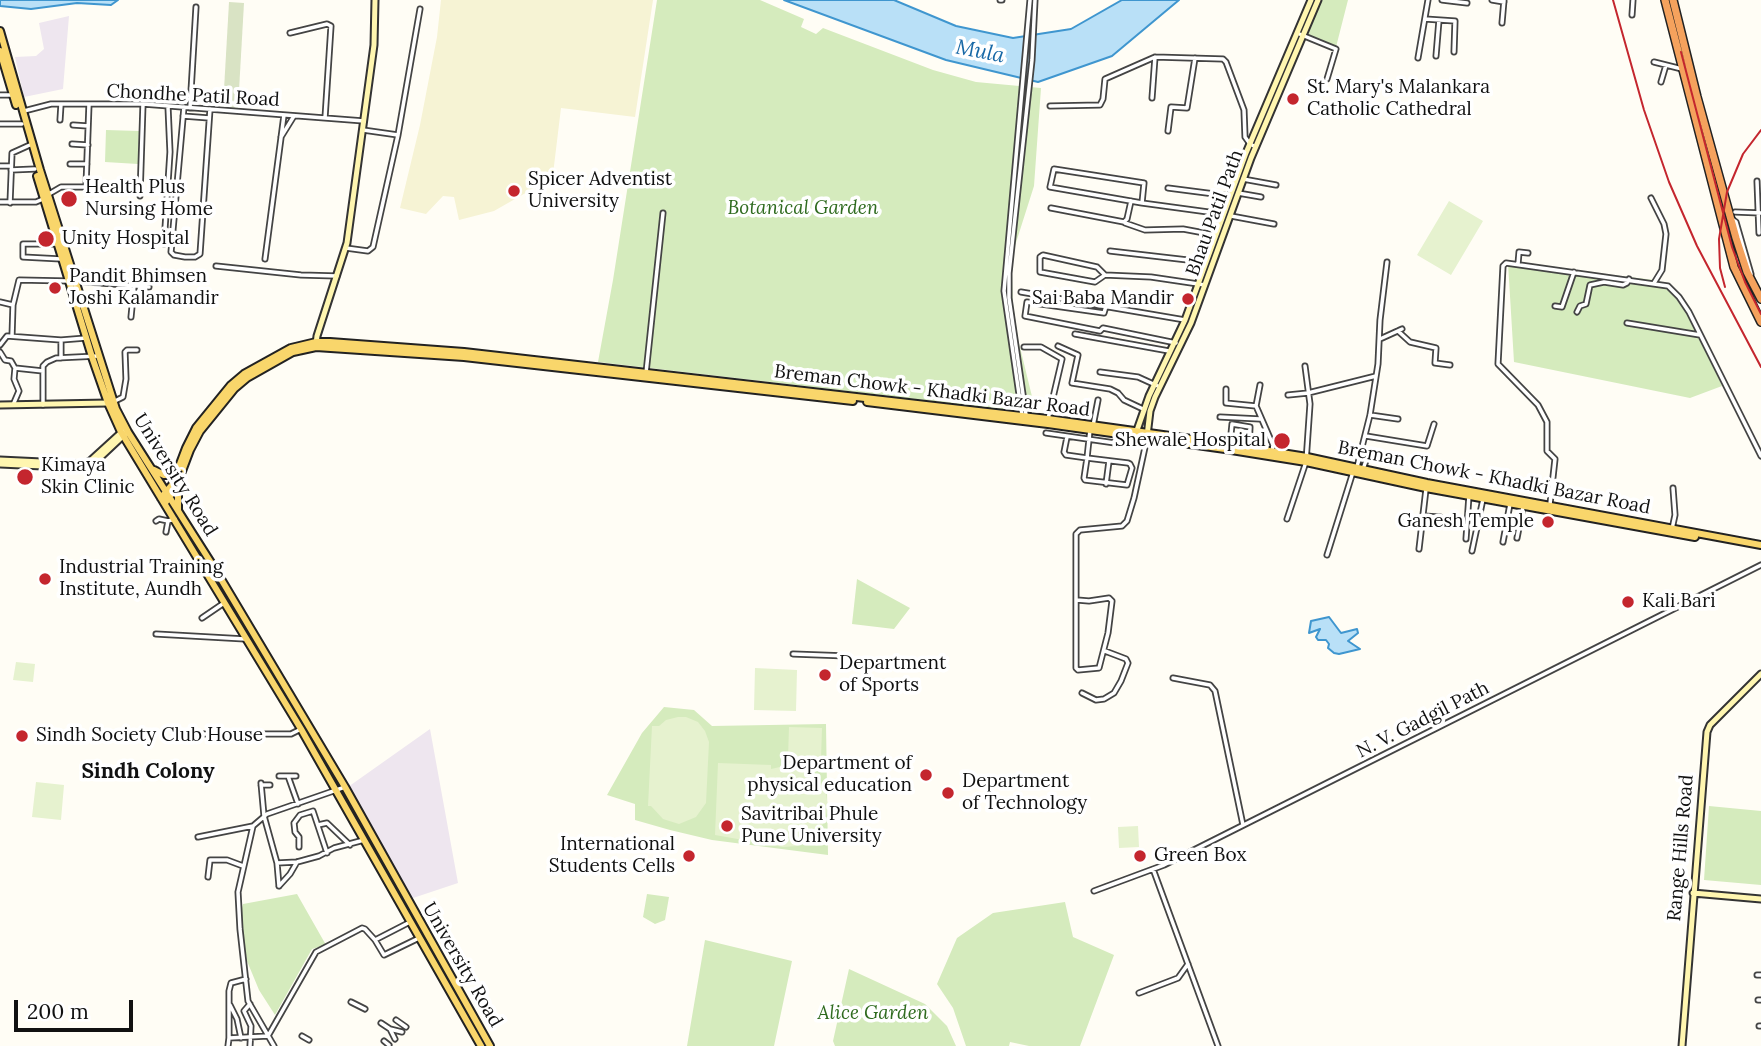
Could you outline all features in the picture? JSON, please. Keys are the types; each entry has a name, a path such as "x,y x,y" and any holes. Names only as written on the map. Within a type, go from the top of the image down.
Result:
{"highway":[{"path":"1665,0 1738,277 1761,322"},
{"path":"1672,0 1726,200 1733,215 1750,280 1761,299"},
{"path":"1717,202 1726,200"}],"main road":[{"name":"University Road","path":"0,31 4,62 13,95 110,402 125,432 166,498 178,511 345,787 490,1046"},
{"name":"University Road","path":"0,51 22,111 35,169 46,197 62,259 72,281"},
{"name":"Breman Chowk - Khadki Bazar Road","path":"316,345 464,357 853,399 1230,445 1524,505 1549,507 1761,547"},
{"name":"Breman Chowk - Khadki Bazar Road","path":"166,498 186,448 203,418 222,394 246,376 293,352 316,345 464,352 853,399 1024,416 1048,421"},
{"name":"Breman Chowk - Khadki Bazar Road","path":"166,498 178,484 190,450 207,421 246,376"},
{"name":"University Road","path":"125,432 150,467 166,498 172,520 226,602 337,790 481,1046"},
{"name":"Breman Chowk - Khadki Bazar Road","path":"1147,435 1306,460"},
{"path":"150,467 164,475 177,471"},
{"name":"Breman Chowk - Khadki Bazar Road","path":"1357,471 1426,488 1672,528 1761,547"},
{"path":"178,484 178,511"}],"street":[{"path":"316,345 346,248 374,45 375,0"},
{"path":"1024,416 1004,291 1032,0"},
{"name":"Bhau Patil Path","path":"1301,34 1311,0"},
{"name":"Bhau Patil Path","path":"1136,434 1143,409 1188,321 1226,215 1230,196 1318,0"},
{"path":"1418,58 1428,0"},
{"path":"1442,0 1467,3"},
{"path":"1492,0 1504,1 1502,23"},
{"path":"1632,15 1633,0"},
{"path":"190,108 196,7"},
{"path":"346,248 368,251 373,247 398,135 420,9"},
{"path":"1425,19 1455,21 1454,52"},
{"path":"1436,56 1439,20"},
{"path":"290,33 327,24 331,26 325,118"},
{"path":"1301,34 1336,50 1327,79"},
{"path":"1050,106 1100,105 1105,79 1155,57 1223,60 1244,110 1245,137 1253,145"},
{"path":"1152,98 1155,57"},
{"path":"1168,131 1171,107 1187,108 1195,58"},
{"path":"1654,62 1682,69"},
{"path":"1661,82 1666,65"},
{"path":"0,95 13,95"},
{"path":"60,120 61,104"},
{"name":"Chondhe Patil Road","path":"22,111 61,104 144,104 364,121"},
{"path":"86,187 89,104"},
{"path":"140,196 144,104"},
{"path":"164,244 170,152 168,106"},
{"path":"184,107 171,252 174,256 186,257 200,254 209,109"},
{"path":"265,259 284,115"},
{"path":"183,116 209,118"},
{"path":"281,137 295,116"},
{"path":"0,124 22,124"},
{"path":"73,125 88,126"},
{"path":"363,130 398,135"},
{"path":"72,144 88,145"},
{"path":"9,203 12,153 30,145"},
{"name":"Bhau Patil Path","path":"1201,284 1215,235 1238,192 1253,145"},
{"path":"70,164 87,164"},
{"path":"0,166 35,169"},
{"path":"1142,203 1144,183 1054,169 1049,187 1142,203 1226,215 1274,224"},
{"path":"1243,179 1276,186"},
{"path":"1757,181 1759,233"},
{"path":"0,202 36,202 61,187 121,187"},
{"path":"1168,188 1230,196"},
{"path":"1238,192 1261,197"},
{"path":"1651,198 1666,234 1662,270 1654,283"},
{"path":"1122,222 1127,219 1131,201"},
{"path":"1051,208 1122,222 1145,230 1183,229 1215,235"},
{"path":"646,373 663,213"},
{"path":"1733,215 1760,213"},
{"path":"58,244 23,244 23,257 62,259"},
{"path":"1110,251 1206,262"},
{"path":"1518,264 1519,252 1528,253"},
{"path":"1105,275 1095,282 1040,272 1040,257 1043,255 1097,267 1105,275 1201,284"},
{"path":"1327,555 1357,471 1366,436 1376,376 1387,262"},
{"path":"1549,507 1555,458 1547,452 1547,422 1538,405 1498,363 1503,266 1506,263 1668,286 1679,297 1700,335 1761,456"},
{"path":"216,266 337,276"},
{"path":"1555,306 1562,307 1574,272"},
{"path":"1577,312 1580,306 1586,304 1588,288 1592,284 1620,285 1627,283 1629,279"},
{"path":"12,336 13,305 19,280 149,287"},
{"path":"131,317 134,286"},
{"path":"1021,292 1188,321"},
{"path":"0,302 13,305"},
{"path":"1106,306 1104,313 1027,302 1025,316 1100,331 1103,328 1177,344"},
{"path":"1627,323 1700,335"},
{"path":"1380,339 1400,330 1410,342 1437,348 1435,363 1450,365"},
{"path":"1075,334 1170,351"},
{"path":"0,345 4,339 12,336 61,340 89,338"},
{"path":"61,340 61,358"},
{"name":"Bhau Patil Path","path":"1169,361 1170,351 1177,344"},
{"path":"1024,346 1041,347 1062,359 1048,421"},
{"path":"1058,346 1078,355 1072,383 1110,389 1124,400 1143,409"},
{"path":"0,405 110,402 123,397 126,379 125,352 137,350"},
{"path":"0,352 5,360 15,367 43,371"},
{"path":"43,405 43,371 47,362 61,358 95,357"},
{"path":"1287,519 1306,460 1310,414 1305,366"},
{"path":"13,405 19,391 14,379 15,367"},
{"path":"1100,372 1138,377 1157,386"},
{"path":"1288,395 1308,393 1376,376"},
{"path":"1260,385 1256,406 1273,445 1272,452"},
{"name":"Bhau Patil Path","path":"1147,435 1157,386"},
{"path":"1226,388 1226,404 1256,406"},
{"path":"1067,437 1065,454 1087,458 1128,463 1132,468 1127,485 1085,480 1087,458 1089,440 1098,400"},
{"path":"1370,415 1398,419"},
{"path":"1220,417 1261,419"},
{"path":"1230,445 1232,418"},
{"path":"1232,424 1251,428 1249,448"},
{"path":"1366,436 1426,446 1429,444 1434,424"},
{"path":"0,462 85,468 92,465 125,432"},
{"path":"1046,433 1115,443"},
{"path":"1077,600 1112,600 1100,667 1076,669 1077,532 1122,526 1127,521 1147,435"},
{"path":"1357,471 1367,458 1387,461"},
{"path":"1106,484 1109,461"},
{"path":"1419,550 1426,488"},
{"path":"1672,528 1675,515 1673,488"},
{"path":"1466,539 1476,495"},
{"path":"1472,551 1476,495"},
{"path":"1503,542 1511,502"},
{"path":"1517,538 1524,505"},
{"path":"1405,518 1440,517"},
{"path":"156,521 172,520 166,532"},
{"name":"N. V. Gadgil Path","path":"1094,891 1153,869 1243,826 1761,565"},
{"path":"202,618 226,602"},
{"path":"156,634 247,639"},
{"path":"1082,693 1096,700 1104,699 1114,694 1121,681 1128,663 1126,659 1104,650"},
{"path":"793,654 847,656"},
{"name":"Range Hills Road","path":"1682,1046 1707,732 1710,725 1761,674"},
{"path":"1173,678 1210,685 1215,691 1243,826"},
{"path":"203,734 291,734 301,729"},
{"path":"278,776 296,776"},
{"path":"288,776 298,804"},
{"path":"270,785 261,784 264,816 277,863 277,884 280,886 296,862"},
{"path":"198,837 253,826 264,816 345,787"},
{"path":"299,847 294,823 300,815 313,811 327,853"},
{"path":"318,825 327,823 350,845"},
{"path":"253,826 238,891 245,970 250,1004 274,1046"},
{"path":"277,863 296,862 364,840"},
{"path":"208,877 210,860 227,860 243,866"},
{"path":"1153,869 1218,1046"},
{"path":"1693,893 1761,899"},
{"path":"374,940 411,922"},
{"path":"268,1036 314,953 362,928 384,955 420,937"},
{"path":"1139,993 1178,978 1188,964"},
{"path":"228,1046 231,983 246,979"},
{"path":"351,1002 365,1009"},
{"path":"229,1003 237,1019 241,1038"},
{"path":"250,1004 244,1011 251,1026 250,1046"},
{"path":"396,1020 406,1027"},
{"path":"381,1023 390,1030 395,1039"},
{"path":"390,1030 402,1032"},
{"path":"229,1038 268,1036"},
{"path":"302,1036 309,1040"},
{"path":"384,1041 389,1045"}],"shaded area":[{"path":"441,0 653,0 635,117 561,108 553,174 494,211 459,220 454,197 443,196 426,214 400,208 420,125 437,37"},
{"path":"69,16 63,89 24,97 15,57 36,56 44,49 39,23"},
{"path":"430,729 458,883 410,899 348,787"}],"green space":[{"name":"Botanical Garden","path":"657,0 760,0 804,19 801,27 816,34 823,28 933,70 976,82 1041,88 1034,186 1013,252 1012,275 1018,339 1036,413 598,362"},
{"path":"1320,0 1348,0 1336,47 1307,34"},
{"path":"229,2 244,3 238,108 223,107"},
{"path":"106,130 139,131 138,164 105,162"},
{"path":"1449,201 1483,221 1451,275 1417,255"},
{"path":"1508,263 1655,280 1674,295 1698,331 1722,386 1690,398 1514,362"},
{"path":"857,579 910,608 894,629 852,624"},
{"path":"16,662 35,664 33,682 13,680"},
{"path":"755,668 797,670 796,711 754,710"},
{"path":"664,707 694,710 712,726 826,724 828,855 712,840 670,830 635,820 635,804 607,795 642,733"},
{"path":"678,717 698,722 709,742 706,803 696,817 679,824 663,819 648,806 652,726 659,726 666,720"},
{"path":"789,727 822,728 821,759 788,758"},
{"path":"718,763 771,765 771,769 797,767 809,772 826,793 828,807 819,831 797,846 783,847 715,835"},
{"path":"36,782 64,785 61,820 32,817"},
{"path":"1709,806 1761,811 1761,885 1704,880"},
{"path":"1138,826 1139,847 1119,848 1118,827"},
{"path":"297,894 326,945 312,949 275,1015 259,990 247,961 240,916 243,904"},
{"path":"647,894 669,897 665,920 655,924 643,917"},
{"path":"1065,902 1073,937 1114,955 1080,1046 1029,1046 1010,1042 1009,1046 966,1046 953,1008 937,984 957,938 993,913"},
{"path":"705,940 792,961 774,1046 687,1046"},
{"name":"Alice Garden","path":"849,969 925,1004 947,1026 956,1046 835,1046 833,1041"}],"water":[{"path":"0,0 118,0 111,5 77,3 31,9 0,6"},
{"name":"Mula","path":"784,0 894,0 956,26 1013,38 1071,29 1122,0 1179,0 1112,56 1038,82 946,60"},
{"path":"1329,617 1341,633 1357,629 1358,633 1348,641 1360,649 1334,653 1328,648 1326,640 1318,640 1316,637 1320,629 1309,633 1311,621"}],"railway":[{"path":"1613,0 1644,110 1669,182 1697,246 1761,367"},
{"path":"1681,52 1732,247 1761,314"},
{"path":"1725,287 1720,268 1719,239 1727,192 1743,154 1761,130"}],"place":[{"name":"St. Mary's Malankara Catholic Cathedral","path":"1293,99"},
{"name":"Spicer Adventist University","path":"514,191"},
{"name":"Health Plus Nursing Home","path":"69,199"},
{"name":"Unity Hospital","path":"46,239"},
{"name":"Pandit Bhimsen Joshi Kalamandir","path":"55,288"},
{"name":"Sai Baba Mandir","path":"1188,299"},
{"name":"Shewale Hospital","path":"1282,441"},
{"name":"Kimaya Skin Clinic","path":"25,477"},
{"name":"Ganesh Temple","path":"1548,522"},
{"name":"Industrial Training Institute, Aundh","path":"45,579"},
{"name":"Kali Bari","path":"1628,602"},
{"name":"Department of Sports","path":"825,675"},
{"name":"Sindh Society Club House","path":"22,736"},
{"name":"Department of physical education","path":"926,775"},
{"name":"Department of Technology","path":"948,793"},
{"name":"Savitribai Phule Pune University","path":"727,826"},
{"name":"International Students Cells","path":"689,856"},
{"name":"Green Box","path":"1140,856"}],"district":[{"name":"Sindh Colony","path":"148,772"}]}
